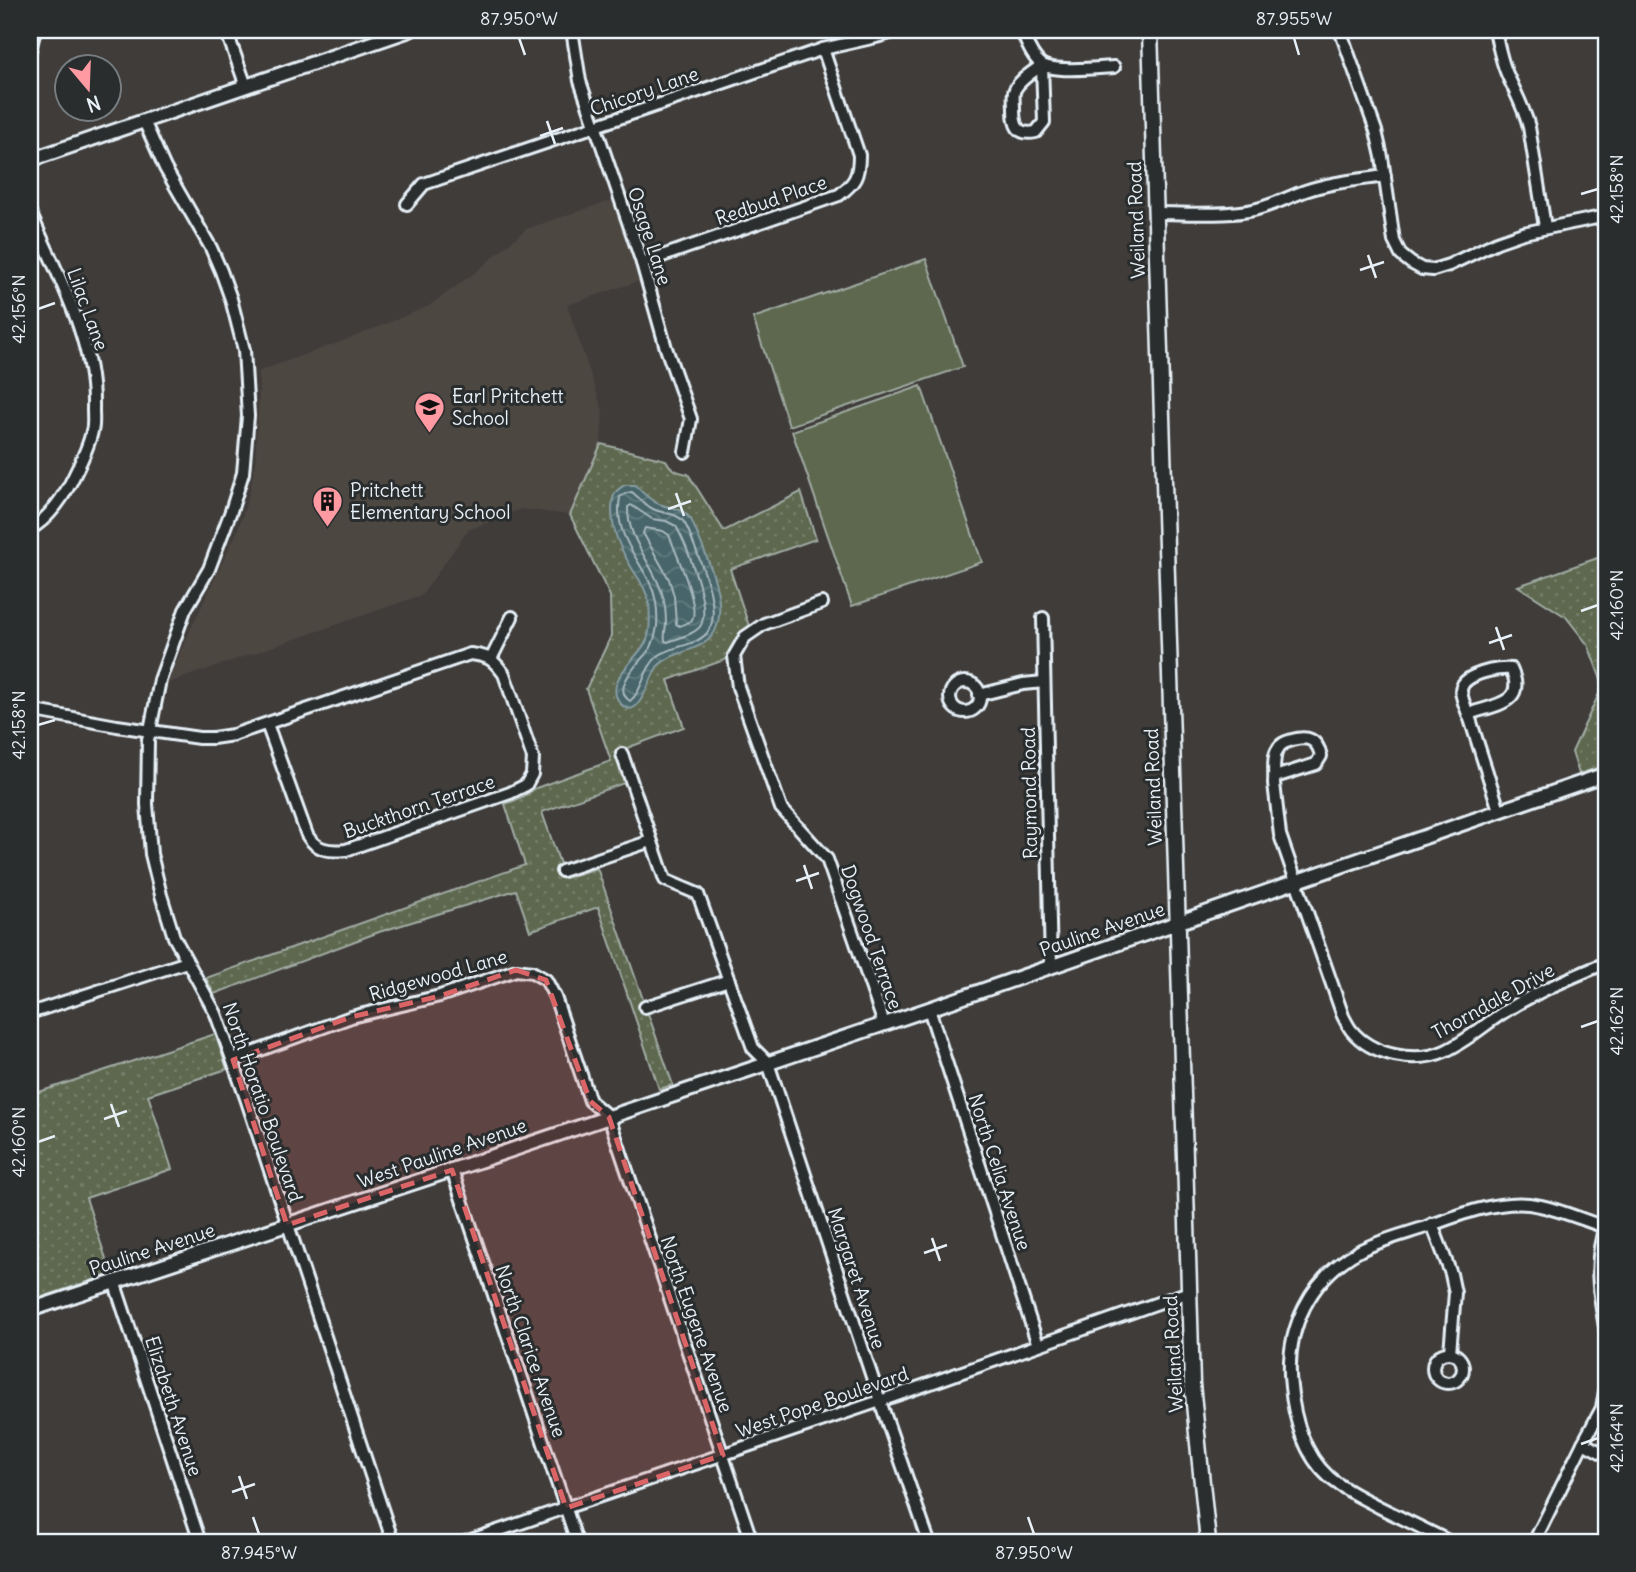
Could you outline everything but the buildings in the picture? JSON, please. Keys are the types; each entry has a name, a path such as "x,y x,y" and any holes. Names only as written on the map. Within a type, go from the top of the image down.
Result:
{"main road":[{"name":"Weiland Road","path":"1150,30 1192,1384 1208,1542"}],"street":[{"path":"30,50 35,30"},
{"path":"226,30 246,86"},
{"path":"30,160 410,30"},
{"name":"Osage Lane","path":"572,30 580,81 691,418 685,452"},
{"name":"Chicory Lane","path":"407,204 424,184 823,49 901,30"},
{"path":"1021,30 1027,45 1042,65 1057,68 1114,67"},
{"path":"1340,30 1376,131 1394,241 1401,255 1422,269 1433,270 1523,233 1606,216"},
{"path":"1495,30 1507,72 1525,111 1545,227"},
{"name":"Redbud Place","path":"642,263 839,195 851,186 859,171 859,155 823,49"},
{"path":"1042,65 1044,122 1036,132 1024,132 1017,128 1014,121 1014,93 1023,81 1042,65"},
{"name":"North Horatio Boulevard","path":"144,121 165,167 211,248 228,290 244,350 248,416 243,473 239,486 209,569 185,610 160,680 148,740 147,804 151,854 174,937 216,1014 233,1060 393,1542"},
{"path":"1155,213 1214,214 1248,211 1335,183 1385,176"},
{"name":"Lilac Lane","path":"30,212 85,342 93,397 92,432 80,464 68,489 37,525 30,529"},
{"name":"Dogwood Terrace","path":"822,603 764,624 745,637 734,656 738,687 781,808 827,859 884,1024"},
{"path":"30,710 199,738 233,735 470,654 491,659 512,617"},
{"name":"Raymond Road","path":"1042,618 1051,966"},
{"name":"Buckthorn Terrace","path":"267,724 307,835 313,844 322,849 332,852 346,850 526,785 532,774 533,758 505,674 491,659"},
{"path":"1468,714 1514,696 1516,678 1511,669 1502,668 1471,677 1463,684 1461,691 1468,714 1499,810"},
{"path":"979,695 1023,684 1044,682"},
{"name":"Thorndale Drive","path":"1275,778 1316,764 1321,756 1316,743 1302,737 1284,742 1275,753 1275,778 1280,835 1343,1016 1352,1031 1381,1051 1422,1057 1442,1052 1461,1043 1505,1012 1606,963"},
{"name":"Margaret Avenue","path":"622,754 665,880 698,894 753,1048 768,1063 929,1542"},
{"name":"Pauline Avenue","path":"609,1117 1606,774"},
{"path":"562,871 651,841"},
{"path":"30,1013 187,962"},
{"name":"Ridgewood Lane","path":"233,1060 351,1017 440,996 516,970 532,972 546,980 555,997 590,1101 609,1117"},
{"path":"645,1007 729,981"},
{"name":"North Celia Avenue","path":"929,1009 1038,1345"},
{"name":"West Pauline Avenue","path":"287,1225 609,1117"},
{"name":"North Eugene Avenue","path":"609,1117 752,1542"},
{"name":"North Clarice Avenue","path":"452,1170 577,1542"},
{"path":"1450,1542 1348,1491 1328,1476 1312,1456 1300,1430 1289,1368 1292,1338 1299,1316 1324,1279 1342,1261 1363,1249 1476,1210 1501,1205 1528,1204 1606,1226 1598,1266 1606,1332"},
{"path":"1432,1224 1451,1274 1455,1293 1450,1352"},
{"name":"Pauline Avenue","path":"30,1310 287,1225"},
{"name":"Elizabeth Avenue","path":"114,1281 200,1542"},
{"name":"West Pope Boulevard","path":"465,1542 880,1401 1189,1292"},
{"path":"1534,1542 1602,1408 1606,1386"},
{"path":"1583,1443 1606,1455"}],"highlighted area":[{"path":"516,970 546,980 590,1101 609,1117 723,1455 566,1508 452,1170 287,1225 233,1060 351,1017 440,996"}],"shaded area":[{"name":"Earl Pritchett School","path":"615,199 642,280 567,305 603,411 601,444 570,515 521,509 468,530 422,595 168,683 237,532 248,498 255,466 259,371 429,306 477,271 526,229"}],"green space":[{"path":"926,259 963,367 789,426 753,318"},
{"path":"921,386 982,562 852,606 792,431"},
{"path":"601,444 666,460 675,470 688,474 724,531 801,492 816,539 730,569 749,626 734,644 730,658 668,680 684,727 616,752 627,782 542,812 565,878 597,868 673,1085 659,1089 598,907 530,931 516,890 379,932 214,994 206,978 525,865 505,804 536,788 611,761 586,689 611,636 610,596 570,515"},
{"path":"1606,555 1606,765 1579,774 1572,752 1603,685 1588,645 1566,617 1518,586"},
{"path":"215,1034 227,1069 148,1095 172,1169 86,1198 111,1274 30,1301 30,1095"}],"water":[{"path":"625,485 635,485 652,501 679,510 691,519 712,572 719,600 717,626 713,635 699,646 673,656 658,666 639,703 633,708 621,704 616,696 616,687 618,679 647,640 650,617 647,594 622,549 614,527 613,499 616,492"}],"place":[{"name":"Earl Pritchett School","path":"429,434"},
{"name":"Pritchett Elementary School","path":"327,528"}]}
